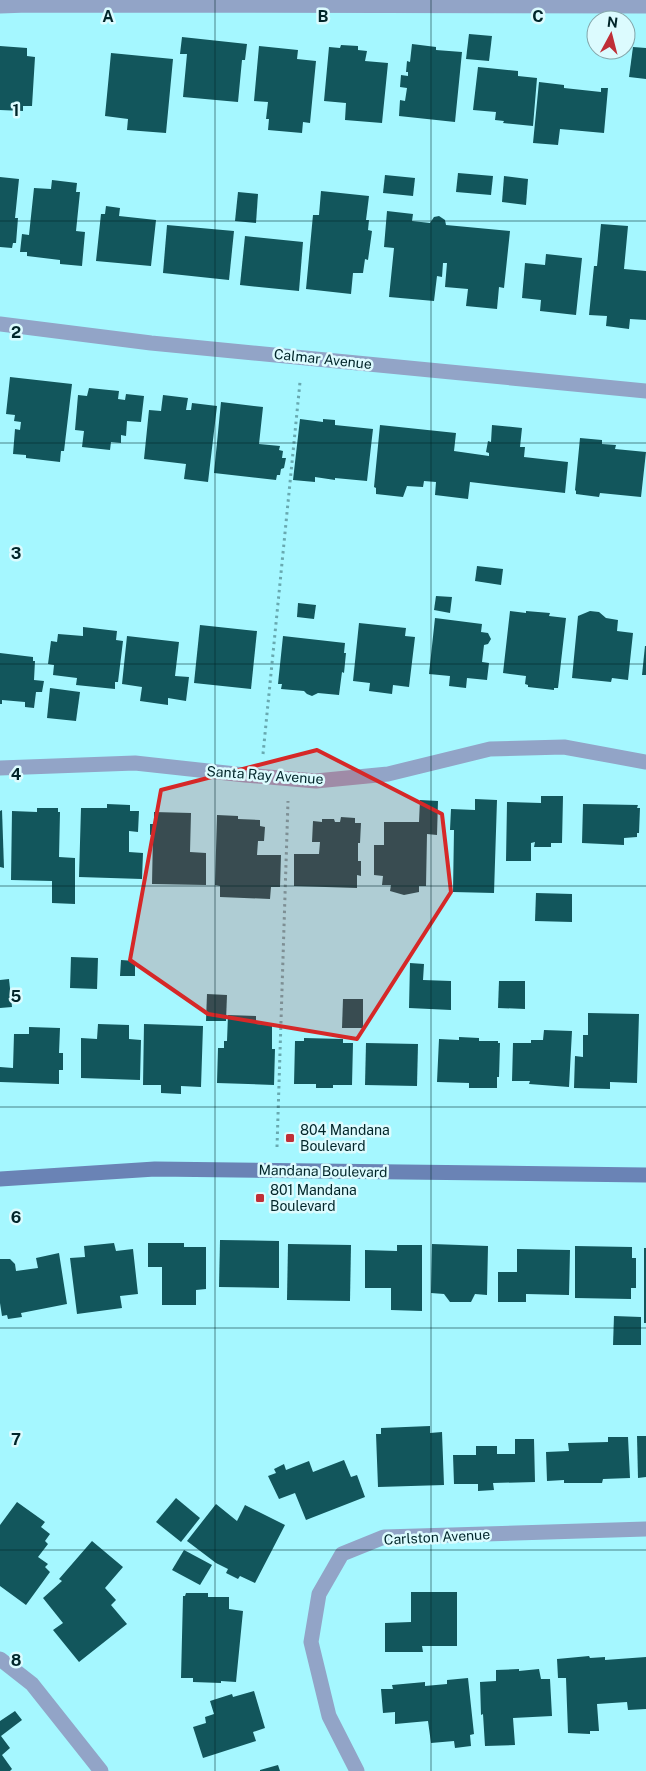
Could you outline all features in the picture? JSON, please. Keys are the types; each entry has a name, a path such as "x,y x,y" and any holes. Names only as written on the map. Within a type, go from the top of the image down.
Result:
{"street":[{"path":"0,6 646,6"},
{"name":"Calmar Avenue","path":"0,324 151,343 646,391"},
{"name":"Santa Ray Avenue","path":"0,768 135,763 316,781 388,774 490,749 564,747 646,762"},
{"name":"Mandana Boulevard","path":"0,1179 155,1169 646,1175"},
{"name":"Carlston Avenue","path":"357,1771 329,1716 312,1642 320,1594 342,1554 384,1538 646,1529"},
{"path":"0,1659 32,1684 101,1771"}],"path":[{"path":"261,777 302,358"},
{"path":"276,1171 280,1097 287,819 290,779"}],"highlighted area":[{"path":"317,750 442,814 451,892 357,1039 208,1014 130,960 161,790"}],"building":[{"path":"469,34 492,36 489,61 466,59"},
{"path":"182,37 247,44 245,60 242,60 238,102 183,97 187,54 180,54"},
{"path":"412,44 436,47 436,50 462,52 455,122 399,116 400,100 405,101 407,88 400,87 401,75 408,76 408,72 406,72 407,61 410,62"},
{"path":"341,45 358,46 358,50 367,51 365,61 388,63 382,123 345,120 346,103 324,101 329,47 340,48"},
{"path":"0,46 27,48 27,56 35,57 32,106 23,106 23,111 0,110"},
{"path":"259,46 298,50 297,59 316,61 310,123 303,122 302,133 268,130 269,119 266,119 268,102 254,101"},
{"path":"636,47 646,48 646,79 629,77 631,60 636,60"},
{"path":"111,53 173,59 166,133 127,130 128,119 105,116"},
{"path":"478,67 518,71 518,76 537,78 533,126 503,123 504,121 495,120 496,112 473,110"},
{"path":"539,82 564,85 564,88 601,92 601,88 608,88 604,133 560,129 558,145 533,143"},
{"path":"458,173 493,176 491,195 456,192"},
{"path":"385,175 415,178 413,196 383,193"},
{"path":"504,176 528,179 526,205 502,202"},
{"path":"0,177 19,179 15,218 18,218 16,243 13,243 12,248 0,247"},
{"path":"52,180 77,183 76,192 80,192 76,231 85,232 82,266 60,264 60,260 27,256 27,252 20,252 22,234 29,235 34,188 51,189"},
{"path":"321,191 369,196 366,220 369,220 368,230 372,231 368,260 365,259 363,273 353,273 351,294 306,289 313,215 319,215"},
{"path":"238,192 258,194 256,223 235,221"},
{"path":"106,206 120,208 119,216 156,220 151,266 96,261 101,214 105,214"},
{"path":"387,211 413,214 412,221 430,223 434,217 439,216 445,220 446,225 510,231 504,288 499,287 497,309 466,306 468,289 445,287 447,263 443,263 442,277 437,276 434,301 389,297 394,248 384,247"},
{"path":"601,224 628,226 624,269 646,271 646,320 630,319 629,329 606,326 607,316 589,315 594,266 597,266"},
{"path":"167,225 234,231 229,280 163,273"},
{"path":"245,236 303,242 299,291 240,285"},
{"path":"546,254 582,258 576,315 540,311 541,300 522,298 525,263 545,265"},
{"path":"10,377 72,384 64,451 61,451 60,462 26,458 26,455 13,454 15,429 20,430 21,422 14,421 15,415 6,414"},
{"path":"89,388 119,391 118,399 125,400 126,394 144,396 141,422 127,421 126,436 121,435 121,443 111,442 110,450 82,447 84,431 75,430 78,395 87,396"},
{"path":"163,395 188,398 186,410 191,410 192,403 217,406 208,482 184,479 186,464 144,459 149,410 161,411"},
{"path":"221,402 263,407 259,444 280,446 279,450 283,451 282,458 286,458 284,468 281,469 280,475 277,475 276,480 214,473"},
{"path":"300,419 323,422 323,419 335,420 335,425 373,429 367,481 315,477 315,482 293,480"},
{"path":"380,425 456,433 454,451 489,456 489,453 486,452 488,441 491,442 492,425 522,428 520,447 525,447 524,457 568,462 565,493 470,482 468,499 435,495 436,482 424,481 423,487 407,486 403,497 376,494 376,488 374,487"},
{"path":"580,438 602,440 602,444 616,445 615,449 646,452 641,497 600,493 599,497 576,494"},
{"path":"477,566 503,569 501,585 475,581"},
{"path":"436,596 452,597 450,613 434,610"},
{"path":"298,603 316,605 314,619 297,617"},
{"path":"510,611 550,613 549,616 566,618 558,688 554,688 554,690 528,687 525,684 526,676 503,673"},
{"path":"590,611 599,612 606,618 618,620 617,631 633,633 628,680 612,678 611,682 572,678 578,616"},
{"path":"435,618 482,624 481,632 488,633 491,639 488,644 484,645 482,662 489,663 487,680 467,678 466,688 449,686 450,676 429,674"},
{"path":"359,623 406,628 405,636 415,637 409,687 393,685 392,694 369,691 370,683 353,681"},
{"path":"200,625 257,631 251,689 194,683"},
{"path":"83,627 117,631 116,640 123,641 118,682 115,682 115,689 76,685 77,678 53,675 54,665 48,664 51,641 57,642 58,634 83,636"},
{"path":"127,636 179,642 175,676 189,677 186,701 168,698 168,705 140,701 142,687 122,684"},
{"path":"283,636 345,643 344,673 342,672 339,695 318,693 312,696 304,691 281,689 282,684 278,684"},
{"path":"645,646 646,675 642,675"},
{"path":"0,653 33,657 33,661 35,661 34,680 44,681 42,692 36,692 34,708 25,707 25,702 2,700 2,704 0,704"},
{"path":"50,688 80,692 76,721 47,718"},
{"path":"541,796 563,796 562,843 551,843 551,847 534,847 535,842 531,843 531,861 506,861 507,802 541,803"},
{"path":"475,799 497,800 494,893 453,892 454,830 450,830 451,809 475,810"},
{"path":"420,800 438,801 437,835 427,834 426,886 419,886 419,892 404,895 390,891 391,885 382,885 383,876 374,875 374,845 384,845 384,822 419,822"},
{"path":"107,804 130,805 130,811 139,811 138,832 129,831 129,852 143,853 142,879 79,877 81,808 107,808"},
{"path":"583,804 638,805 637,808 640,808 639,833 637,833 637,837 624,838 624,845 582,843"},
{"path":"37,808 58,808 58,812 60,812 59,857 75,858 75,904 52,903 52,881 11,880 12,811 37,812"},
{"path":"2,810 4,868 0,867 0,811"},
{"path":"154,812 191,813 190,852 206,853 206,885 152,884 153,834 150,835 150,824 154,824"},
{"path":"217,815 238,816 238,819 260,820 260,826 265,827 264,841 258,841 257,855 281,855 280,887 271,887 270,899 220,897 220,886 215,885"},
{"path":"341,817 355,818 355,823 361,823 358,861 361,861 361,876 357,875 357,888 294,886 294,854 319,854 320,842 312,842 313,821 322,822 322,819 334,819 335,822 340,822"},
{"path":"536,893 572,894 572,922 535,921"},
{"path":"71,957 98,958 97,989 70,988"},
{"path":"121,960 135,961 135,976 120,976"},
{"path":"410,963 424,964 423,980 451,981 451,1010 409,1008"},
{"path":"9,979 12,1007 0,1008 0,980"},
{"path":"499,981 525,981 525,1009 498,1008"},
{"path":"207,994 227,995 226,1021 206,1021"},
{"path":"343,999 363,999 363,1028 342,1028"},
{"path":"588,1013 639,1014 637,1083 610,1082 610,1089 574,1088 575,1056 583,1057 583,1035 588,1035"},
{"path":"228,1015 256,1016 256,1024 272,1025 272,1049 275,1049 274,1085 217,1083 218,1048 224,1048 224,1041 227,1041"},
{"path":"98,1024 129,1025 129,1039 141,1040 140,1080 81,1078 81,1038 97,1039"},
{"path":"144,1024 203,1026 201,1087 181,1086 181,1094 161,1093 161,1085 143,1085"},
{"path":"29,1027 60,1028 59,1053 63,1053 63,1070 59,1070 59,1084 0,1082 0,1067 13,1068 14,1034 29,1034"},
{"path":"544,1030 572,1031 569,1087 529,1084 530,1081 512,1081 513,1043 531,1043 531,1040 543,1040"},
{"path":"459,1037 479,1038 479,1041 498,1041 500,1043 497,1088 469,1088 469,1083 437,1082 439,1039 459,1040"},
{"path":"304,1038 343,1039 343,1043 353,1043 352,1085 333,1085 333,1088 316,1088 316,1084 294,1084 295,1041 304,1041"},
{"path":"366,1043 418,1044 417,1086 365,1085"},
{"path":"220,1240 279,1241 279,1288 219,1287"},
{"path":"114,1243 116,1251 133,1249 138,1294 120,1296 122,1308 77,1314 70,1258 85,1257 84,1246"},
{"path":"148,1243 184,1243 184,1247 206,1247 206,1289 196,1290 196,1305 162,1305 162,1267 148,1267"},
{"path":"288,1244 351,1245 350,1301 287,1300"},
{"path":"432,1244 488,1246 487,1295 475,1294 471,1302 450,1302 444,1294 431,1293"},
{"path":"397,1245 422,1245 422,1311 391,1310 391,1288 365,1288 365,1250 397,1251"},
{"path":"575,1246 632,1247 632,1258 636,1258 636,1288 631,1288 631,1299 575,1298"},
{"path":"644,1248 646,1248 646,1323 644,1323"},
{"path":"517,1249 570,1250 569,1295 526,1294 526,1302 498,1302 498,1272 517,1272"},
{"path":"59,1253 67,1304 21,1313 22,1317 8,1319 7,1315 2,1316 0,1303 0,1259 10,1259 15,1264 16,1271 38,1268 36,1258"},
{"path":"614,1316 641,1317 641,1345 613,1345"},
{"path":"430,1426 430,1433 442,1432 444,1485 378,1487 376,1434 381,1434 381,1428"},
{"path":"637,1436 646,1436 646,1477 638,1478"},
{"path":"608,1437 628,1437 630,1478 603,1479 602,1483 564,1483 564,1480 547,1481 546,1452 569,1451 568,1443 608,1442"},
{"path":"515,1439 534,1439 535,1482 493,1483 494,1490 478,1491 478,1484 454,1484 453,1455 476,1455 476,1446 497,1446 497,1454 515,1454"},
{"path":"344,1460 351,1477 357,1475 365,1497 306,1520 295,1493 279,1499 268,1476 276,1473 274,1469 284,1464 286,1470 309,1461 313,1472"},
{"path":"176,1498 200,1518 181,1542 156,1522"},
{"path":"17,1502 45,1522 41,1527 50,1534 45,1541 48,1544 38,1557 48,1564 45,1567 50,1572 26,1605 0,1586 0,1525"},
{"path":"216,1504 237,1521 245,1505 285,1525 255,1583 240,1576 238,1579 226,1573 228,1569 216,1563 187,1541"},
{"path":"92,1541 123,1567 105,1588 116,1600 111,1605 127,1624 79,1662 53,1630 63,1623 43,1598 62,1581 59,1579"},
{"path":"184,1550 212,1565 200,1585 172,1570"},
{"path":"411,1592 457,1592 457,1646 422,1646 423,1652 385,1652 385,1623 411,1622"},
{"path":"186,1593 208,1593 208,1597 229,1597 229,1609 243,1611 236,1682 193,1682 193,1678 181,1678 183,1596"},
{"path":"589,1656 590,1658 605,1657 605,1660 646,1657 646,1709 628,1710 627,1702 597,1704 599,1731 590,1731 590,1734 568,1733 566,1678 558,1678 557,1659"},
{"path":"519,1669 519,1671 539,1669 541,1679 550,1679 552,1716 513,1718 515,1745 485,1746 483,1714 481,1715 480,1682 496,1681 496,1670"},
{"path":"468,1678 474,1734 470,1735 471,1746 455,1748 454,1741 431,1743 428,1721 395,1724 395,1712 383,1713 381,1689 393,1689 392,1685 425,1682 425,1686 447,1684 447,1680"},
{"path":"254,1691 265,1728 253,1732 256,1741 203,1758 193,1727 206,1723 205,1717 214,1714 210,1701 232,1694 233,1697"},
{"path":"15,1711 22,1720 1,1736 10,1748 2,1755 12,1769 10,1771 0,1771 0,1721"},
{"path":"278,1765 280,1771 260,1771 260,1770"}],"place":[{"name":"804 Mandana Boulevard","path":"290,1138"},
{"name":"801 Mandana Boulevard","path":"260,1198"}]}
